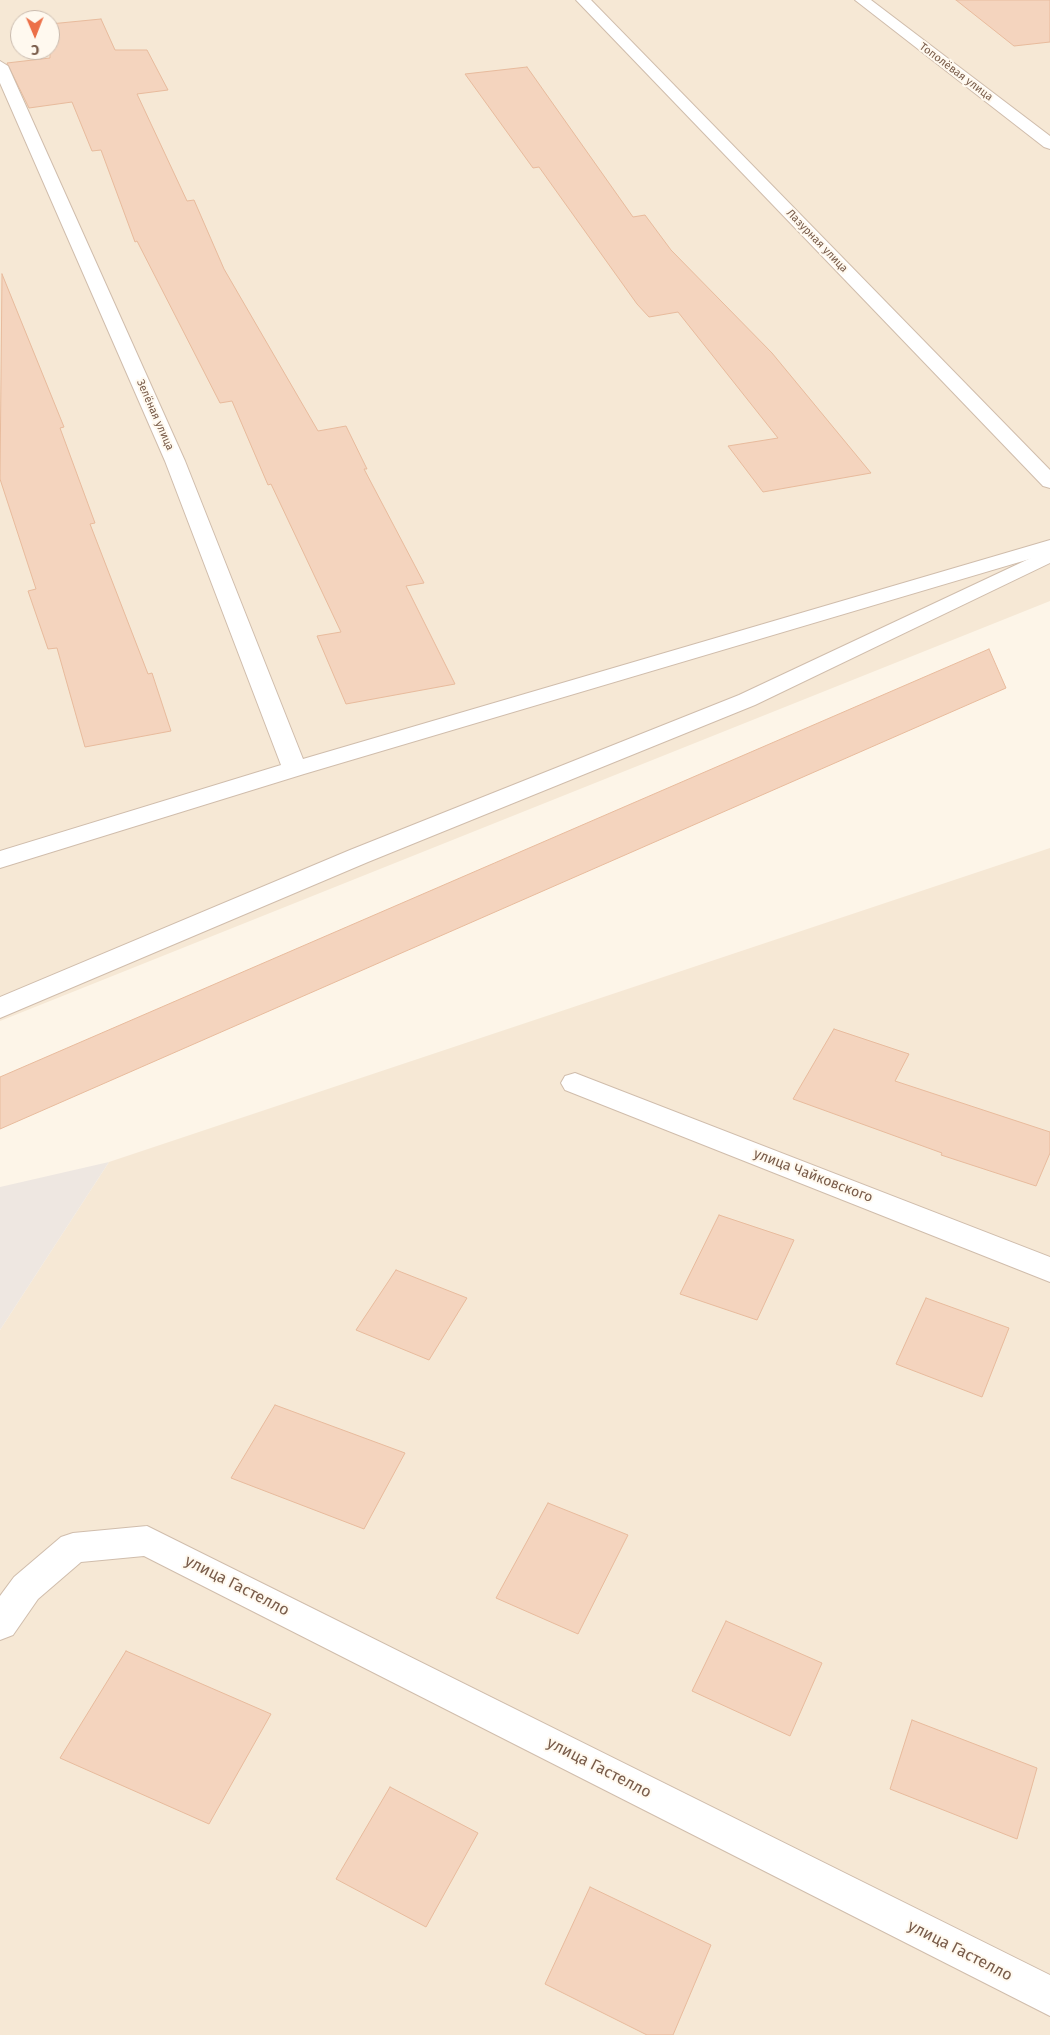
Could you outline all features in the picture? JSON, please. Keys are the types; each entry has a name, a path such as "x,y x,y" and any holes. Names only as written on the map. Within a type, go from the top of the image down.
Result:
{"street":[{"name":"Лазурная улица","path":"583,0 1050,482"},
{"name":"Тополёвая улица","path":"862,0 1050,144"},
{"name":"Зелёная улица","path":"0,66 175,461 295,769"},
{"path":"0,860 295,769 1050,546"},
{"path":"0,1008 359,856 747,700 1050,555"},
{"name":"улица Чайковского","path":"576,1083 1050,1270"},
{"name":"улица Гастелло","path":"0,1624 26,1588 73,1548 147,1541 1050,1996"}],"shaded area":[{"path":"0,0 1050,0 1050,601 0,1021"},
{"path":"1050,848 1050,2035 0,2035 0,1330 109,1162"},
{"path":"109,1162 0,1330 0,1187"}],"building":[{"path":"956,0 1050,0 1050,42 1014,46"},
{"path":"101,19 115,50 147,50 168,90 137,94 187,201 194,200 224,269 318,431 346,426 367,469 364,469 424,583 406,586 455,684 346,704 317,636 341,632 271,484 268,485 232,401 220,403 137,241 135,242 101,150 92,151 72,102 29,108 7,63 33,60 60,60 60,23"},
{"path":"527,67 633,217 645,215 671,250 772,353 871,473 763,492 728,446 778,438 678,312 649,317 637,304 539,167 533,168 465,74"},
{"path":"2,274 64,427 60,428 95,523 90,524 148,674 152,673 171,731 85,747 57,648 48,649 28,591 36,589 0,479"},
{"path":"989,649 1006,688 0,1129 0,1077"},
{"path":"834,1029 909,1054 895,1081 1050,1132 1050,1153 1036,1186 941,1155 942,1153 793,1099"},
{"path":"719,1215 794,1240 757,1320 680,1294"},
{"path":"396,1270 467,1298 429,1360 356,1330"},
{"path":"926,1298 1009,1328 982,1397 896,1364"},
{"path":"275,1405 405,1453 364,1529 231,1478"},
{"path":"548,1503 628,1535 578,1634 496,1598"},
{"path":"726,1621 822,1663 790,1736 692,1691"},
{"path":"126,1651 271,1714 209,1824 60,1758"},
{"path":"912,1720 1037,1768 1017,1839 890,1789"},
{"path":"390,1787 478,1833 426,1927 336,1879"},
{"path":"590,1887 711,1945 673,2035 647,2035 545,1984"}]}
